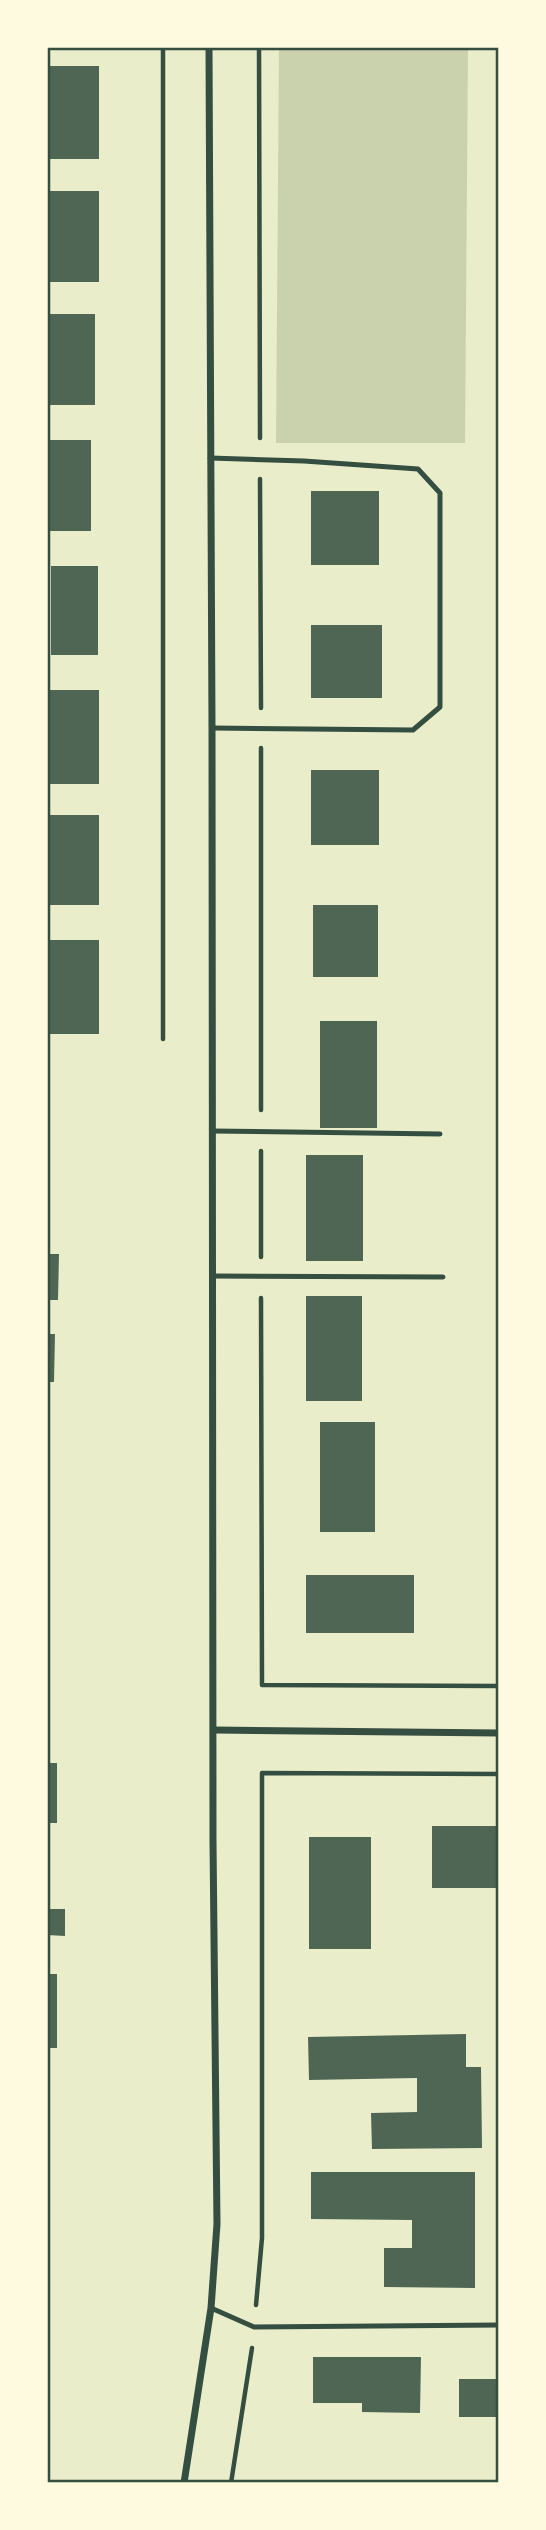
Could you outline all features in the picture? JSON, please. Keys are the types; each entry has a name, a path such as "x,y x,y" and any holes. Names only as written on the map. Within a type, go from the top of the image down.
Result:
{"street":[{"path":"184,2483 211,2308 217,2224 209,47"},
{"path":"214,1730 499,1733"}],"lane":[{"path":"210,458 418,469 440,493 440,707 413,730 212,727"},
{"path":"212,1131 440,1135"},
{"path":"212,1276 443,1277"},
{"path":"211,2308 254,2327 499,2325"}],"path":[{"path":"163,47 163,1039"},
{"path":"259,47 262,1685 499,1686"},
{"path":"231,2483 251,2365 262,2238 262,1773 499,1774"}],"green space":[{"path":"279,47 468,47 465,443 276,443"}],"building":[{"path":"48,66 99,66 99,159 48,159"},
{"path":"50,191 99,191 99,282 50,282"},
{"path":"47,314 95,314 95,405 47,405"},
{"path":"47,440 91,440 91,531 47,531"},
{"path":"311,491 379,491 379,565 311,565"},
{"path":"51,566 98,566 98,655 51,655"},
{"path":"311,625 382,625 382,698 311,698"},
{"path":"49,690 99,690 99,784 49,784"},
{"path":"311,770 379,770 379,845 311,845"},
{"path":"48,815 99,815 99,905 48,905"},
{"path":"313,905 378,905 378,977 313,977"},
{"path":"49,940 99,940 99,1034 49,1034"},
{"path":"320,1021 377,1021 377,1128 320,1128"},
{"path":"306,1155 363,1155 363,1261 306,1261"},
{"path":"47,1254 59,1254 58,1300 47,1300"},
{"path":"306,1296 362,1296 362,1401 306,1401"},
{"path":"47,1334 55,1334 54,1382 47,1382"},
{"path":"320,1422 375,1422 375,1532 320,1532"},
{"path":"306,1575 414,1575 414,1633 306,1633"},
{"path":"47,1763 57,1763 57,1823 47,1823"},
{"path":"432,1826 499,1826 499,1888 432,1888"},
{"path":"309,1837 371,1837 371,1949 309,1949"},
{"path":"47,1909 65,1909 65,1936 47,1935"},
{"path":"47,1974 57,1974 57,2048 47,2048"},
{"path":"466,2034 466,2067 481,2067 482,2148 372,2149 371,2113 417,2112 417,2078 309,2080 308,2037"},
{"path":"47,2149 50,2149 50,2232 47,2232"},
{"path":"311,2172 475,2172 475,2288 384,2287 384,2248 412,2248 412,2220 311,2219"},
{"path":"313,2357 421,2357 420,2413 362,2412 362,2403 313,2403"},
{"path":"459,2379 499,2379 499,2417 459,2417"}]}
